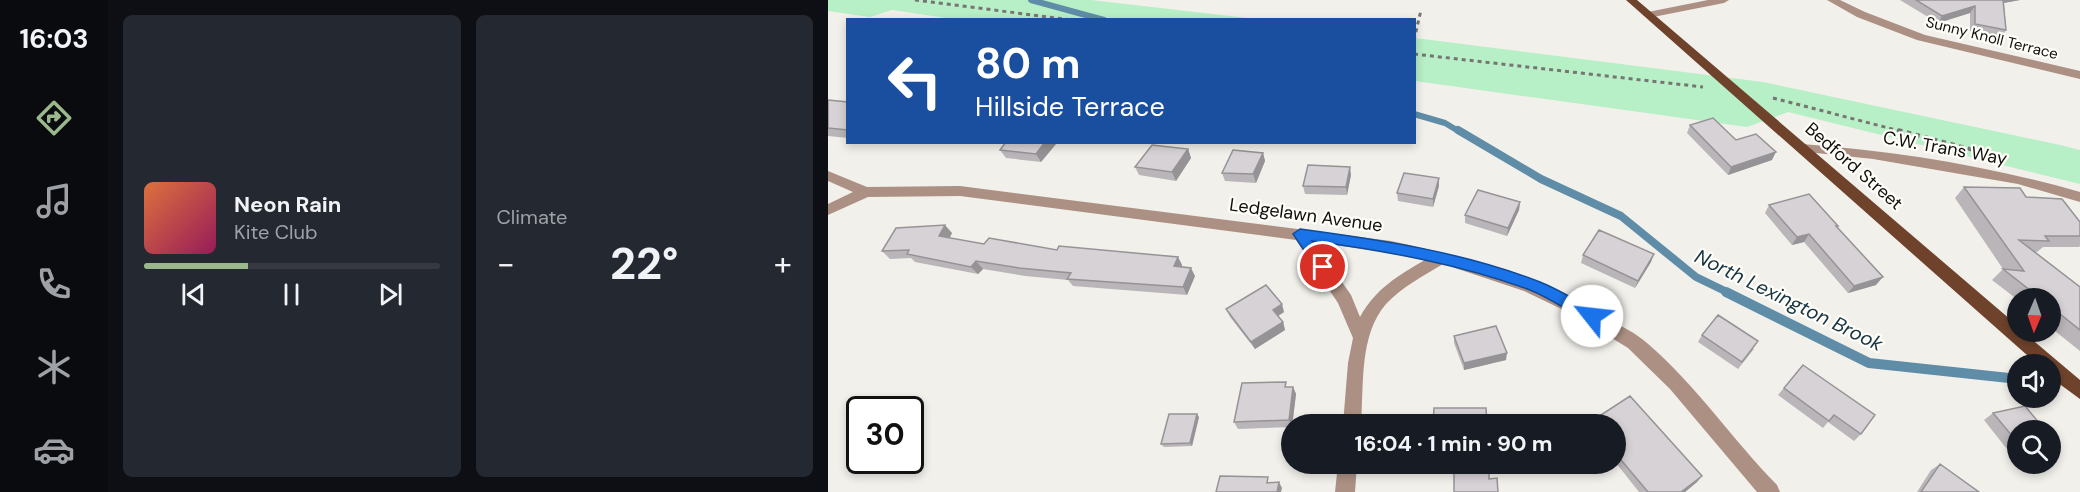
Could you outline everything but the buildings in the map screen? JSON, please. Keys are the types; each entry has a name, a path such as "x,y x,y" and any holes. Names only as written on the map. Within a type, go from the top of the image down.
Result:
{"main road":[{"name":"Bedford Street","path":"1631,0 2037,354"},
{"name":"Bedford Street","path":"2061,375 2080,391"}],"street":[{"path":"1648,15 1724,0"},
{"name":"Sunny Knoll Terrace","path":"1832,0 1895,28 1942,44 2080,75"},
{"name":"C.W. Trans Way","path":"1802,148 1873,154 2018,179 2080,197"},
{"name":"Ledgelawn Avenue","path":"828,176 866,192 960,191 1391,247 1443,257 1537,287 1586,313 1641,348 1770,492"},
{"path":"828,210 866,192"},
{"path":"1300,234 1345,300 1361,338"},
{"path":"1353,414 1361,338 1374,306 1400,283 1443,257"},
{"path":"1345,492 1347,474"}],"path":[{"path":"915,0 1054,18"},
{"path":"1416,34 1421,10"}],"green space":[{"path":"828,0 1091,0 1247,18 946,18 892,10 870,17 828,11"},
{"path":"1416,38 1763,82 2060,145 2080,150 2080,184 1788,112 1747,127 1416,81"}],"waterway":[{"name":"North Lexington Brook","path":"1031,0 1097,18"},
{"name":"North Lexington Brook","path":"1416,115 1445,123 1460,132"},
{"name":"North Lexington Brook","path":"1458,130 1541,179 1621,216 1696,277 1729,293"},
{"name":"North Lexington Brook","path":"1726,292 1869,363 2007,378"}],"route":[{"path":"1323,267 1300,234 1448,258 1537,287 1592,316"}]}
